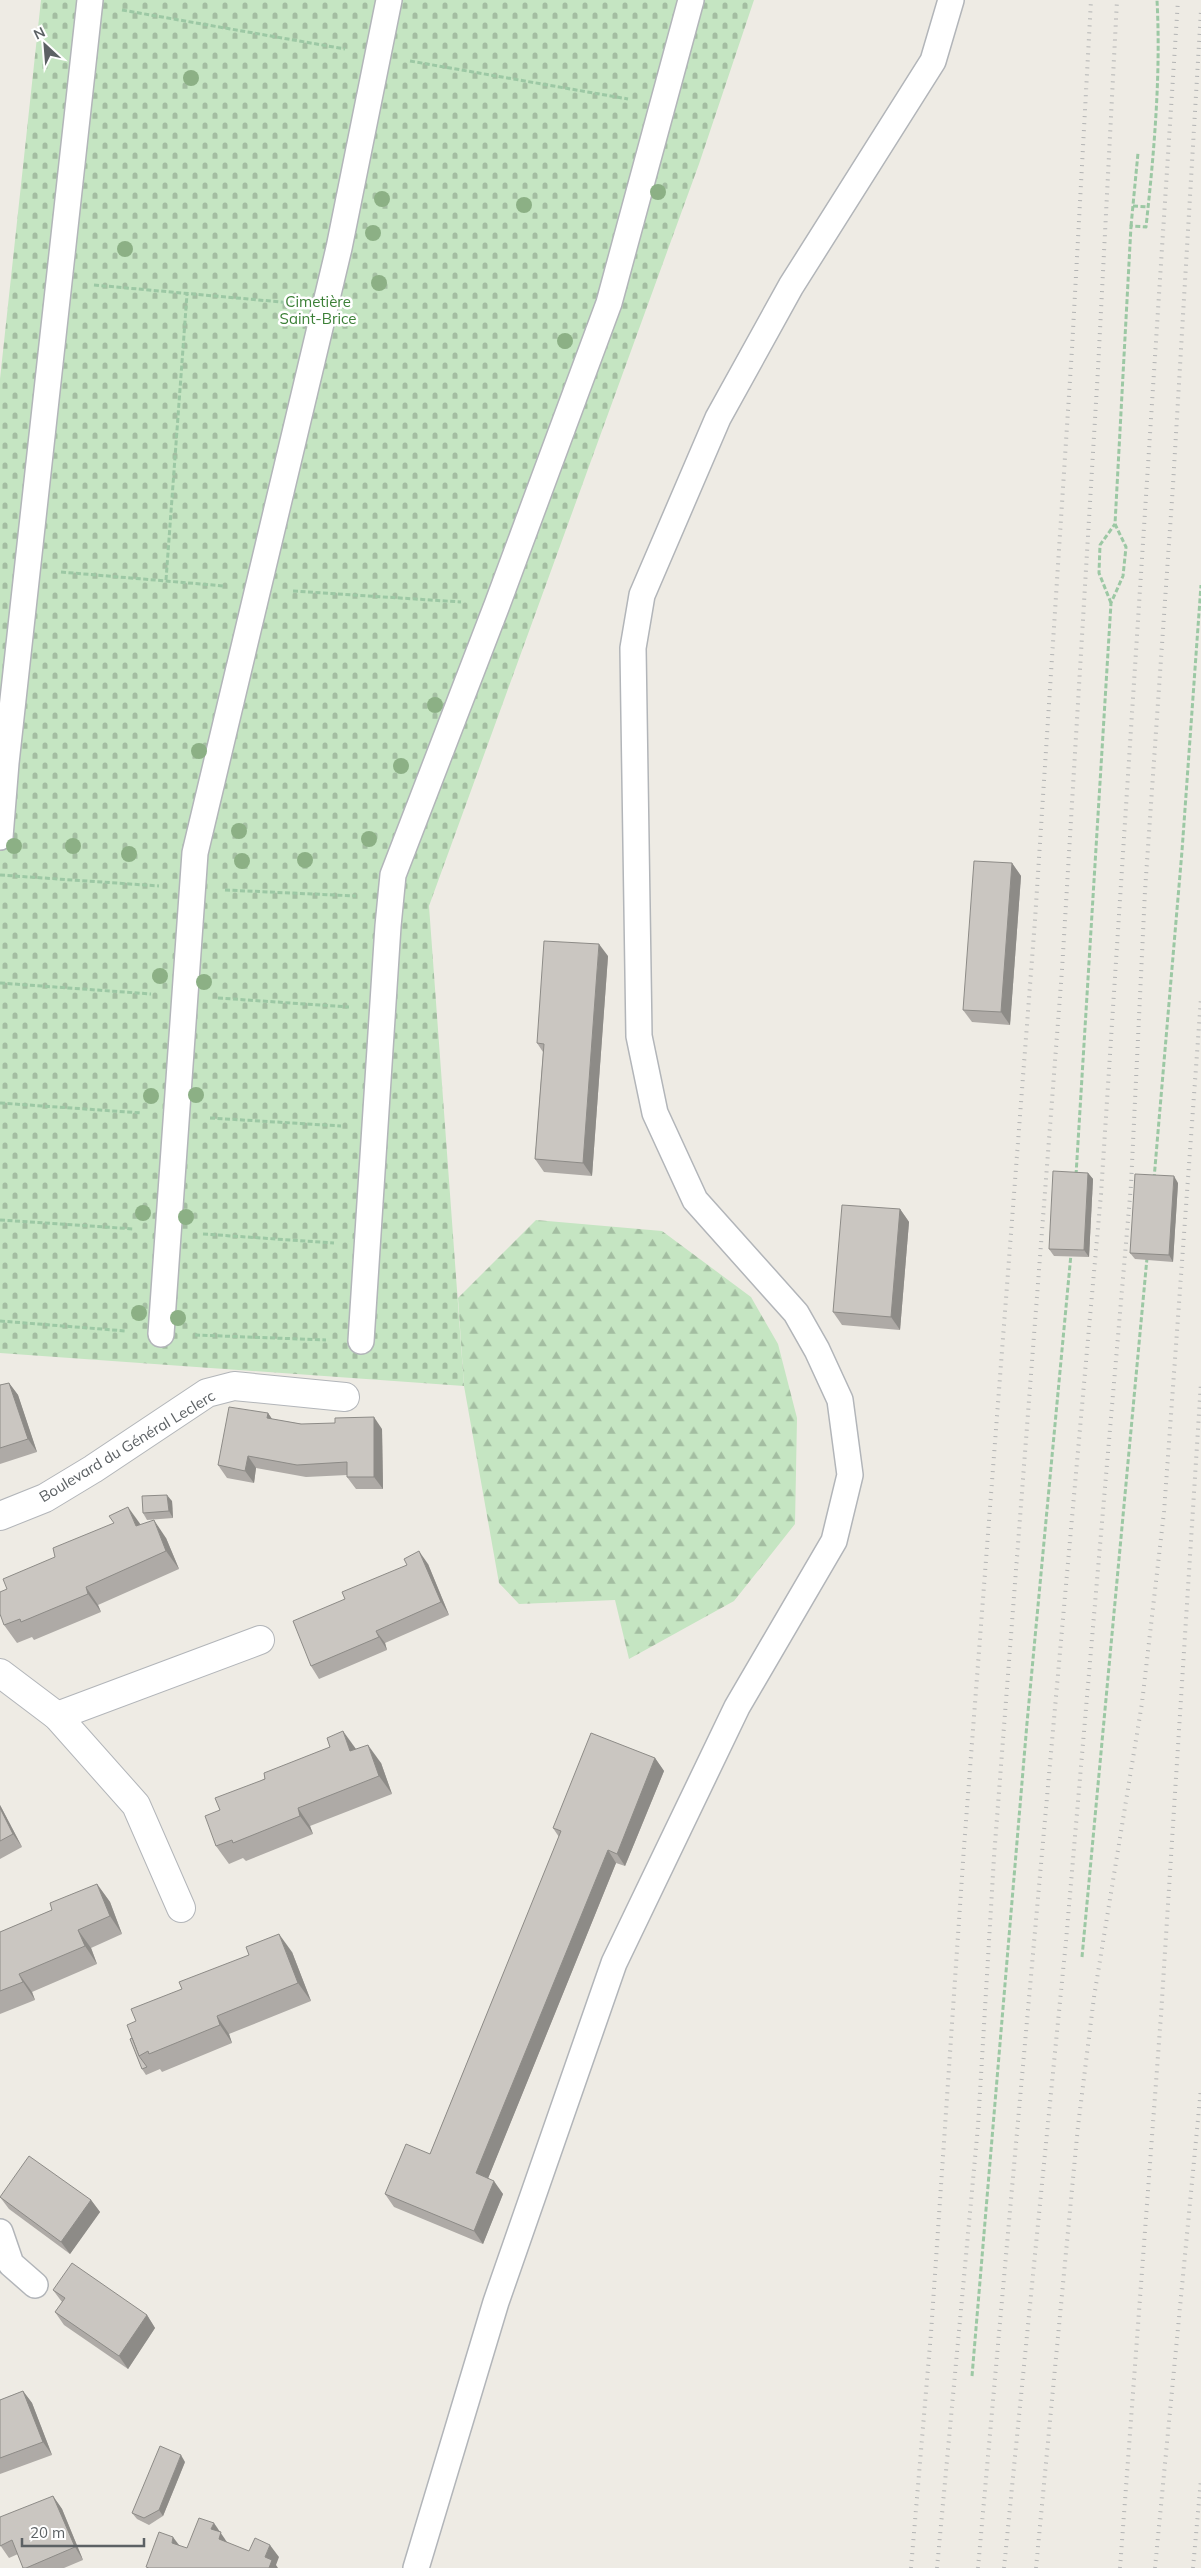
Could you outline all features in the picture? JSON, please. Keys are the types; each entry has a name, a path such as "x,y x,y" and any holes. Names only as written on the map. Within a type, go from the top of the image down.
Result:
{"street":[{"name":"Boulevard du Général Leclerc","path":"0,1516 45,1498 94,1469 207,1394 234,1386 345,1397"},
{"path":"57,1716 260,1640"},
{"path":"0,1673 57,1716 136,1805 181,1908"}],"lane":[{"path":"0,836 6,763 61,282 90,0"},
{"path":"161,1334 195,853 326,306 388,0"},
{"path":"361,1341 393,875 497,605 608,303 691,0"},
{"path":"416,2568 496,2302 614,1963 737,1707 834,1541 850,1475 840,1400 817,1350 796,1313 695,1200 655,1113 639,1036 633,648 642,595 718,418 791,286 933,61 951,0"},
{"path":"0,2232 12,2264 35,2285"}],"path":[{"path":"1131,226 1146,227 1155,111 1157,0"},
{"path":"1075,1185 1111,603 1123,576 1126,546 1115,524 1131,226 1138,153"},
{"path":"1133,206 1148,207"},
{"path":"61,282 326,306"},
{"path":"166,580 187,294"},
{"path":"1111,603 1099,573 1100,545 1115,524"},
{"path":"1153,1185 1182,851 1201,584"},
{"path":"972,2376 1027,1723 1072,1244"},
{"path":"1082,1957 1147,1254"}],"green space":[{"name":"Cimetière Saint-Brice","path":"41,0 754,0 699,164 429,906 464,1386 0,1353 0,379"},
{"path":"536,1220 662,1231 751,1297 778,1344 797,1418 795,1524 734,1601 629,1659 615,1600 519,1604 499,1583 464,1386 458,1298"}],"building":[{"path":"974,861 1012,863 1001,1012 963,1010"},
{"path":"544,941 599,944 583,1163 535,1159 544,1044 537,1043"},
{"path":"1053,1171 1088,1173 1084,1250 1049,1249"},
{"path":"1135,1174 1174,1176 1169,1255 1130,1253"},
{"path":"842,1205 900,1209 891,1317 833,1312"},
{"path":"9,1383 28,1439 0,1448 0,1385"},
{"path":"229,1407 268,1413 267,1418 301,1424 335,1423 335,1418 374,1417 374,1477 347,1477 347,1462 297,1465 248,1456 245,1471 218,1465"},
{"path":"167,1495 169,1511 143,1513 142,1496"},
{"path":"128,1507 136,1526 154,1520 166,1551 86,1587 88,1594 21,1622 20,1619 4,1625 0,1614 0,1592 7,1589 3,1579 55,1557 53,1548 114,1523 109,1516"},
{"path":"419,1551 441,1602 376,1631 379,1637 311,1666 293,1621 345,1599 342,1592 407,1565 404,1559"},
{"path":"343,1731 350,1751 368,1745 379,1776 298,1808 300,1816 233,1843 232,1840 216,1846 205,1816 220,1810 215,1798 265,1779 264,1773 330,1747 327,1738"},
{"path":"591,1733 655,1758 617,1854 608,1850 476,2173 494,2181 474,2231 385,2194 406,2144 430,2154 561,1831 553,1828"},
{"path":"0,1808 13,1834 0,1841"},
{"path":"97,1884 110,1916 78,1930 85,1946 19,1974 23,1982 0,1991 0,1932 52,1910 50,1903"},
{"path":"279,1934 298,1983 217,2016 220,2025 149,2054 148,2051 139,2056 127,2025 136,2021 131,2009 182,1989 179,1982 249,1955 246,1947"},
{"path":"132,2038 139,2056 147,2067 142,2069 130,2039"},
{"path":"29,2156 91,2200 61,2242 0,2197"},
{"path":"72,2263 147,2315 119,2356 55,2312 65,2298 53,2290"},
{"path":"23,2391 43,2442 0,2458 0,2400"},
{"path":"160,2446 181,2455 159,2510 144,2518 132,2513"},
{"path":"53,2496 75,2547 23,2568 12,2540 0,2546 0,2517"},
{"path":"199,2518 214,2523 211,2529 221,2532 219,2539 249,2551 255,2538 270,2545 265,2557 272,2560 269,2568 146,2567 159,2532 173,2537 172,2543 187,2548"}],"railway":[{"path":"911,2568 931,2333 964,1847 1035,920 1072,349 1091,0"},
{"path":"937,2568 978,2126 994,1857 1062,970 1098,369 1117,0"},
{"path":"978,2568 1101,1194 1178,0"},
{"path":"1004,2568 1066,1941 1131,1185 1145,891 1173,485 1201,10"},
{"path":"1036,2568 1078,2126 1094,1997 1142,1703 1164,1512 1201,998"},
{"path":"1120,2568 1161,2015 1201,1382"},
{"path":"1155,2568 1201,2088"},
{"path":"1193,2568 1201,2479"}]}
